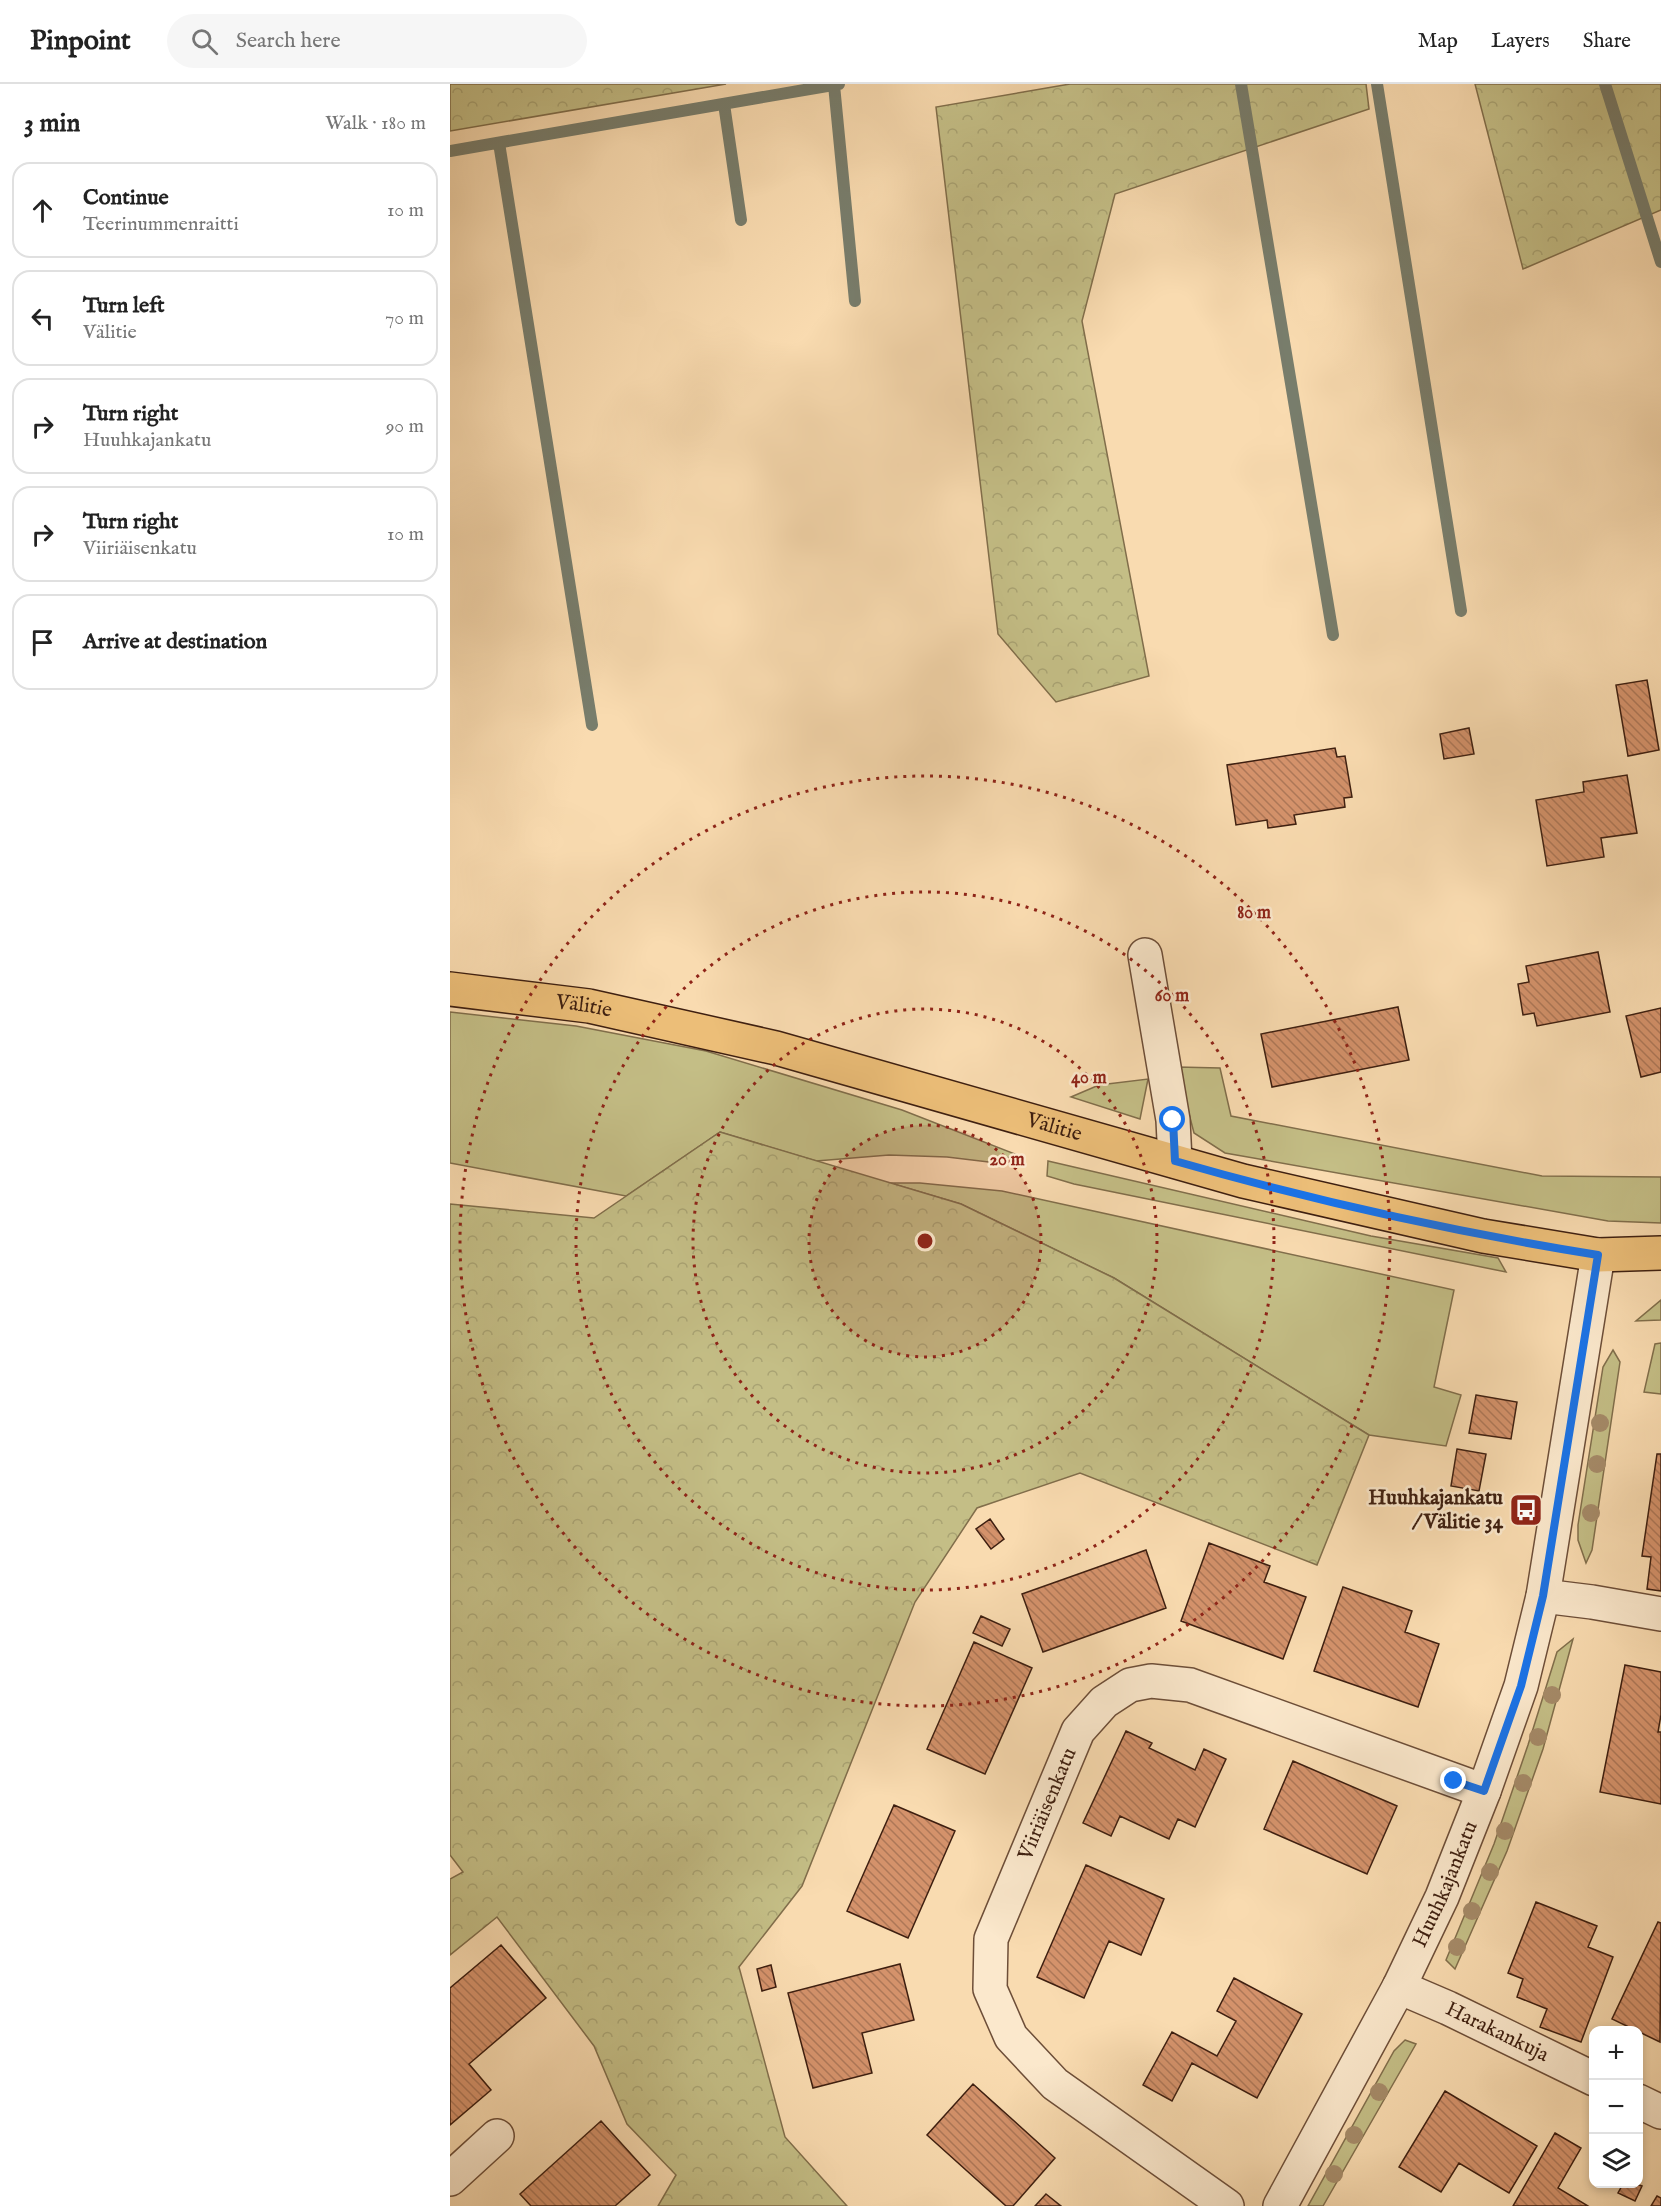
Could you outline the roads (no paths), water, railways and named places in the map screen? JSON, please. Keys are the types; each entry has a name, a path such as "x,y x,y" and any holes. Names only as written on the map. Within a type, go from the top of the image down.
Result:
{"main road":[{"name":"Välitie","path":"450,989 589,1006 776,1048 1243,1181 1483,1236 1598,1255 1661,1253"}],"street":[{"path":"1145,955 1173,1120 1175,1161"},
{"name":"Huuhkajankatu","path":"1280,2206 1399,1987 1442,1897 1484,1791 1521,1686 1543,1596 1598,1255"},
{"path":"1543,1596 1661,1614"},
{"name":"Viiriäisenkatu","path":"1227,2206 1055,2084 1011,2037 990,1989 991,1939 1078,1731 1104,1702 1130,1685 1151,1681 1190,1685 1484,1791"},
{"name":"Harakankuja","path":"1399,1987 1448,2008 1589,2077"},
{"path":"1643,2103 1661,2112"},
{"path":"450,2179 496,2136"}],"waterway":[{"path":"450,151 839,84"},
{"path":"1241,84 1333,635"},
{"path":"1377,84 1461,611"},
{"path":"1605,84 1661,262"},
{"path":"834,85 855,301"},
{"path":"724,104 741,220"},
{"path":"499,143 592,725"}],"place":[{"name":"Huuhkajankatu / Välitie 34","path":"1526,1510"}]}
